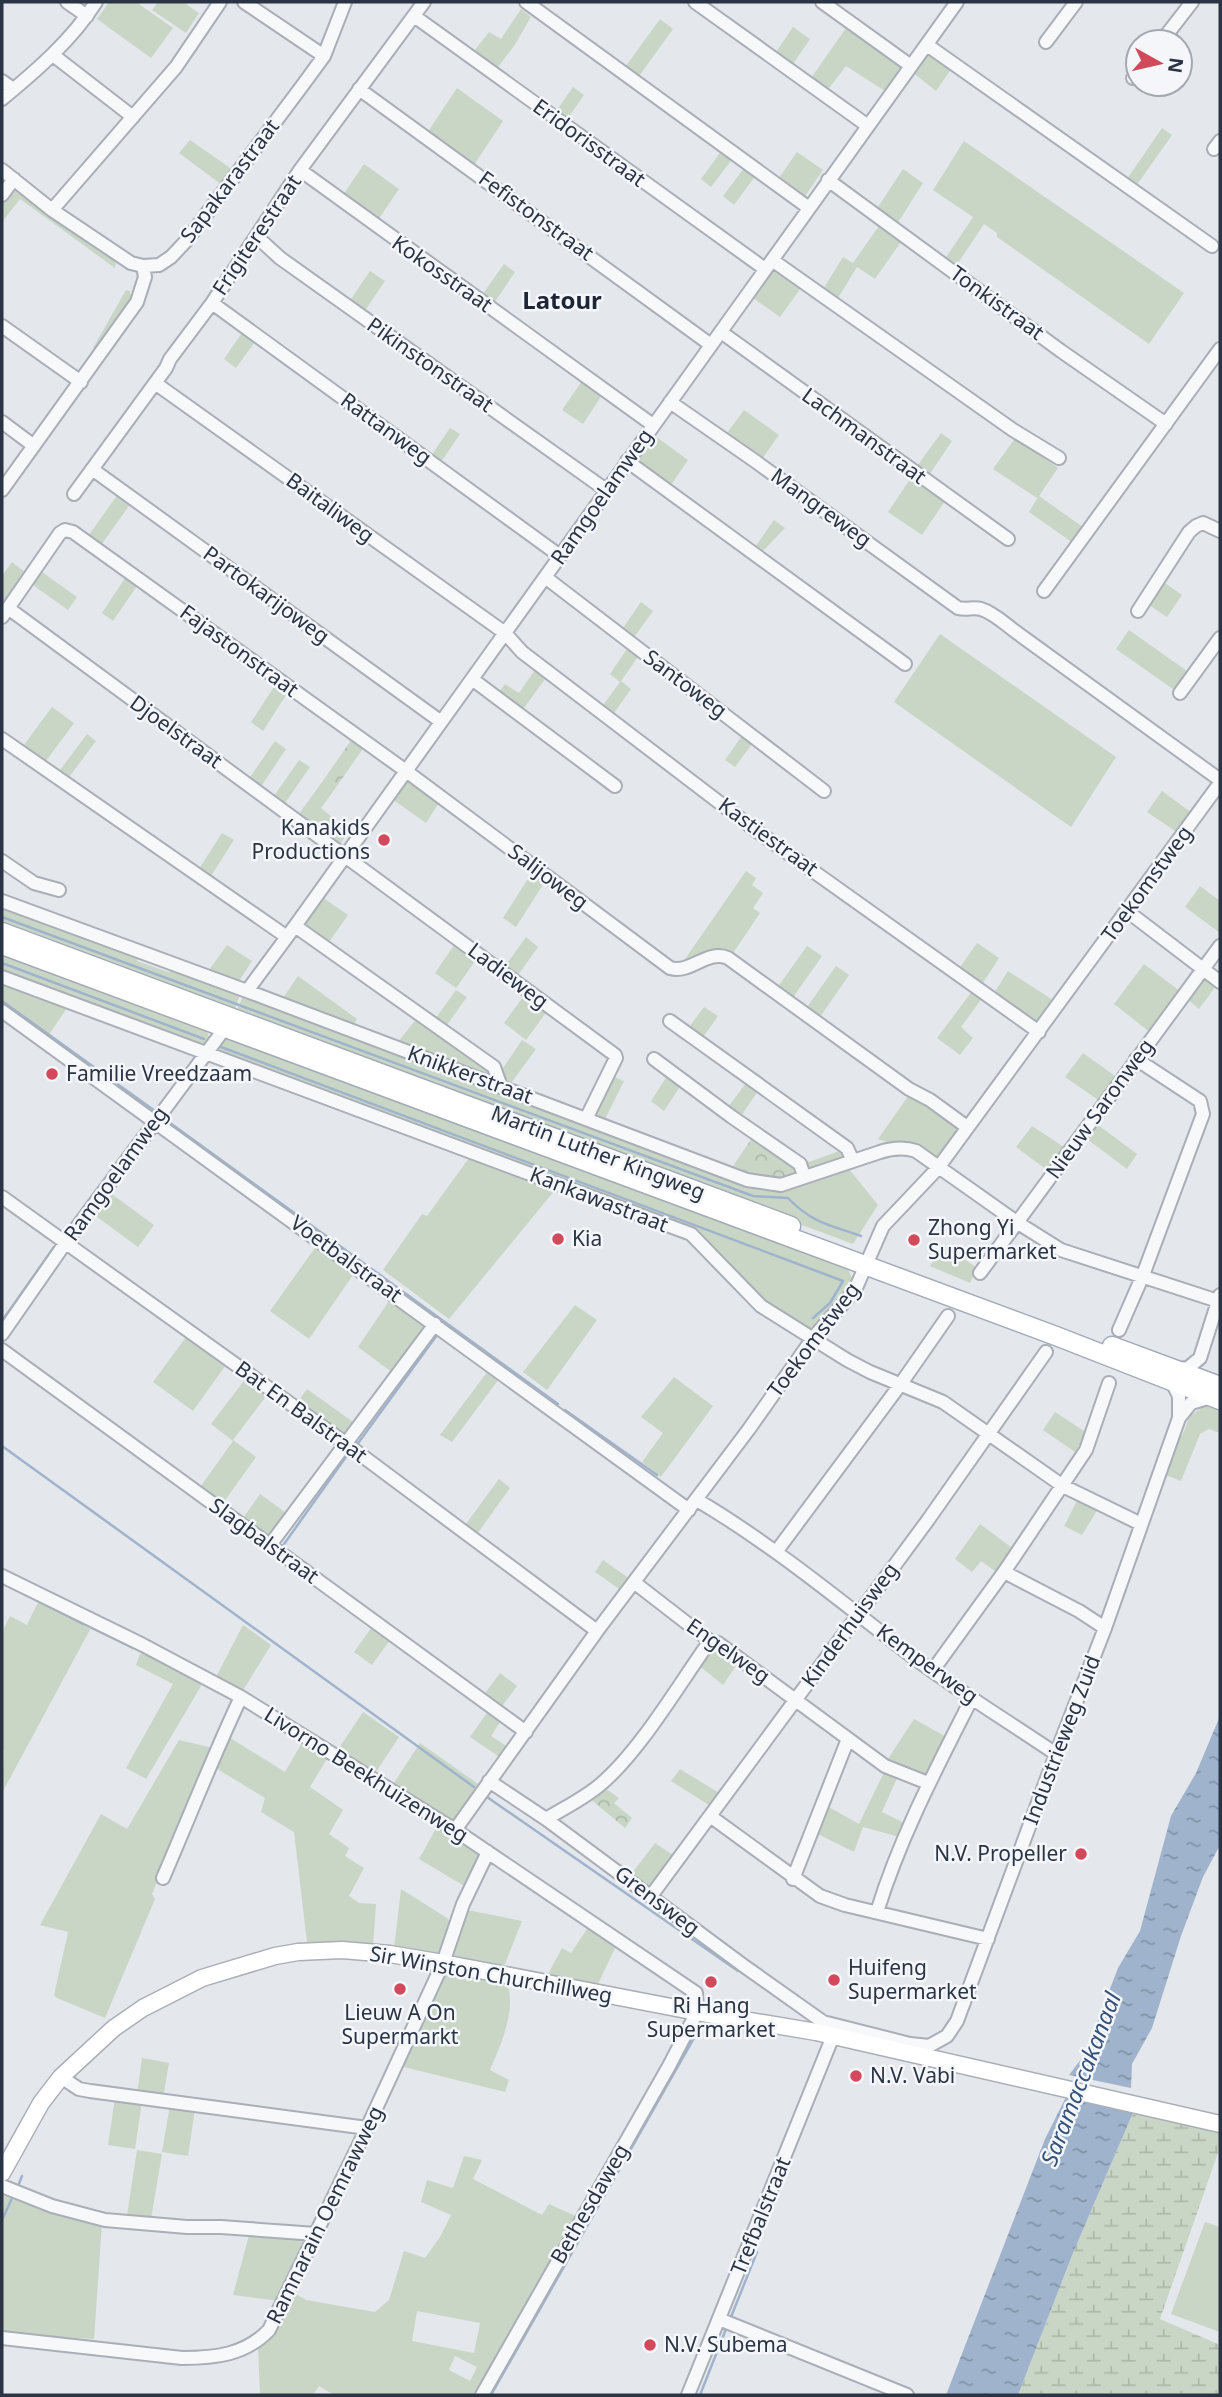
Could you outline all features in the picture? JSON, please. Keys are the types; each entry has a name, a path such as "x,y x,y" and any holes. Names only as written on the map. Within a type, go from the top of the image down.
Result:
{"main road":[{"name":"Martin Luther Kingweg","path":"2,932 228,1022 868,1261 953,1289 1186,1375 1217,1391"},
{"name":"Martin Luther Kingweg","path":"2,945 228,1022"}],"street":[{"path":"67,2 87,16"},
{"path":"2,99 53,55 96,2"},
{"path":"52,209 176,67 220,2"},
{"path":"244,2 324,56"},
{"name":"Sapakarastraat","path":"143,266 159,265 187,240 324,56 345,2"},
{"name":"Frigiterestraat","path":"74,494 212,303 300,170 424,2"},
{"path":"526,2 809,208"},
{"path":"695,2 868,126"},
{"path":"822,2 911,66"},
{"name":"Ramgoelamweg","path":"247,991 957,2"},
{"path":"1046,42 1076,2"},
{"path":"1172,28 1192,2"},
{"name":"Eridorisstraat","path":"414,16 768,264 1013,430 1059,458"},
{"path":"928,45 1212,246"},
{"path":"53,55 133,117"},
{"path":"2,81 13,89"},
{"name":"Fefistonstraat","path":"359,89 711,345"},
{"path":"2,170 119,257 143,266 145,277 136,302 2,490"},
{"name":"Kokosstraat","path":"300,170 653,425"},
{"path":"2,195 14,179"},
{"name":"Tonkistraat","path":"828,180 1061,351 1166,424"},
{"name":"Pikinstonstraat","path":"257,237 280,258 606,489"},
{"name":"Rattanweg","path":"212,303 559,556"},
{"path":"2,326 80,382"},
{"name":"Lachmanstraat","path":"721,332 1008,539"},
{"path":"1044,591 1220,349"},
{"name":"Baitaliweg","path":"155,383 505,634"},
{"name":"Mangreweg","path":"670,402 958,608 986,611 1220,781"},
{"path":"2,422 34,446"},
{"path":"626,461 905,664"},
{"name":"Partokarijoweg","path":"92,469 440,722"},
{"path":"1138,611 1189,532 1203,523 1220,531"},
{"name":"Fajastonstraat","path":"5,612 60,533 65,530 73,532 406,771"},
{"name":"Santoweg","path":"545,577 824,791"},
{"name":"Djoelstraat","path":"5,612 345,855"},
{"name":"Kastiestraat","path":"505,634 522,652 754,829 1039,1032"},
{"path":"1180,693 1220,638"},
{"path":"472,679 615,786"},
{"path":"2,739 287,937"},
{"name":"Salijoweg","path":"406,771 670,968 680,970 717,955 735,962 888,1074 967,1127"},
{"name":"Toekomstweg","path":"456,1830 597,1631 693,1505 813,1338 855,1290 883,1226 938,1168 1220,781"},
{"name":"Ladieweg","path":"345,855 615,1056 586,1119"},
{"path":"2,861 34,883 59,890"},
{"name":"Knikkerstraat","path":"2,901 747,1180 780,1185 890,1149 908,1149 1060,1250 1219,1298"},
{"path":"1127,911 1220,982"},
{"path":"295,926 494,1067 501,1087"},
{"name":"Nieuw Saronweg","path":"980,1273 1220,946"},
{"name":"Kankawastraat","path":"2,977 691,1234 761,1306 847,1360 943,1402 1063,1486 1141,1524"},
{"name":"Voetbalstraat","path":"2,1011 435,1324 693,1505"},
{"path":"670,1021 847,1148 853,1161"},
{"name":"Ramgoelamweg","path":"2,1334 66,1242 228,1022"},
{"path":"654,1059 800,1164 804,1176"},
{"path":"1119,1330 1143,1275 1203,1108 1200,1101 1136,1059"},
{"name":"Bat En Balstraat","path":"2,1197 345,1443 597,1631"},
{"name":"Industrieweg Zuid","path":"840,2034 929,2046 947,2036 957,2021 1105,1628 1179,1418 1179,1395 1219,1298"},
{"path":"776,1552 900,1385 947,1316"},
{"path":"270,1545 435,1324"},
{"name":"Slagbalstraat","path":"2,1350 526,1732"},
{"name":"Kinderhuisweg","path":"651,1896 796,1701 1046,1352"},
{"path":"933,1670 1004,1572 1086,1450 1109,1382"},
{"path":"1179,1418 1191,1403 1217,1391"},
{"name":"Kemperweg","path":"693,1505 738,1524 907,1653 1056,1754"},
{"path":"1004,1572 1079,1611 1105,1628"},
{"name":"Livorno Beekhuizenweg","path":"2,1576 143,1645 241,1697 456,1830 694,1990 698,1997 697,2012"},
{"name":"Engelweg","path":"635,1583 710,1641 718,1643 885,1766 928,1783"},
{"path":"547,1819 599,1786 613,1773 654,1721 710,1641"},
{"path":"163,1878 241,1697"},
{"path":"877,1912 928,1783 972,1698"},
{"path":"793,1879 848,1739"},
{"name":"Grensweg","path":"489,1781 547,1819 651,1896 820,2027"},
{"path":"710,1816 793,1879 820,1896 845,1905 988,1939"},
{"name":"Ramnarain Oemrawweg","path":"2,2338 182,2358 210,2358 242,2350 269,2330 367,2129 443,1963 463,1905 488,1852"},
{"name":"Sir Winston Churchillweg","path":"2,2173 29,2123 61,2077 114,2028 143,2008 202,1978 263,1959 298,1952 342,1950 390,1954 443,1963 697,2012 820,2027 967,2065 1220,2124"},
{"name":"Bethesdaweg","path":"482,2395 663,2077 697,2012"},
{"name":"Trefbalstraat","path":"688,2395 840,2034"},
{"path":"61,2077 79,2089 90,2091 367,2129"},
{"path":"2,2186 52,2206 104,2220 316,2234"},
{"path":"719,2319 907,2395"}],"green space":[{"path":"109,2 136,2 173,28 151,58 97,19"},
{"path":"158,2 183,2 199,13 186,33 152,10"},
{"path":"521,9 531,17 495,71 471,55 489,32 501,39"},
{"path":"660,19 673,29 637,79 623,70"},
{"path":"848,25 901,63 901,69 885,91 846,66 826,92 809,81"},
{"path":"793,27 810,39 791,67 774,55"},
{"path":"927,53 952,68 936,91 912,72"},
{"path":"573,87 584,95 566,121 555,113"},
{"path":"457,88 503,121 474,165 427,133"},
{"path":"1162,128 1172,135 1134,189 1125,182"},
{"path":"190,140 233,170 222,185 179,153"},
{"path":"964,141 1184,293 1149,344 997,237 997,233 984,224 956,266 945,259 973,217 933,190"},
{"path":"722,150 733,158 711,187 701,179"},
{"path":"797,152 823,170 803,199 777,181"},
{"path":"364,164 399,189 376,223 341,198"},
{"path":"745,167 756,175 734,205 723,196"},
{"path":"903,169 923,183 897,224 876,210"},
{"path":"13,190 116,260 115,268 20,199 2,222 2,198"},
{"path":"881,223 903,239 875,279 857,267 836,301 822,291 843,257 853,263"},
{"path":"504,264 515,272 492,306 480,298"},
{"path":"775,268 803,285 780,317 753,298"},
{"path":"370,271 385,281 364,312 349,302"},
{"path":"126,290 134,297 97,351 93,348"},
{"path":"244,330 257,339 236,368 224,359"},
{"path":"584,378 604,392 583,424 562,410"},
{"path":"744,410 779,435 762,459 727,433"},
{"path":"450,428 460,434 441,462 431,456"},
{"path":"651,433 688,460 669,488 635,463"},
{"path":"941,433 952,441 927,478 915,469"},
{"path":"1016,437 1058,468 1039,496 1087,530 1076,545 1029,512 1038,497 993,469"},
{"path":"913,475 947,498 922,535 888,512"},
{"path":"118,494 131,503 99,548 86,539"},
{"path":"774,520 785,528 762,552 755,547"},
{"path":"12,562 26,573 2,607 2,576"},
{"path":"42,572 77,597 68,610 33,585"},
{"path":"125,578 137,586 113,621 102,613"},
{"path":"1162,581 1182,595 1167,617 1146,603"},
{"path":"641,602 653,611 632,640 620,632"},
{"path":"1129,630 1190,673 1177,692 1116,649"},
{"path":"940,634 1116,757 1071,827 894,702"},
{"path":"629,646 640,654 621,681 631,689 612,716 601,708 620,682 610,674"},
{"path":"537,667 548,675 521,712 497,695 505,684 519,693"},
{"path":"276,684 288,692 263,731 251,722"},
{"path":"52,707 74,723 43,765 21,749"},
{"path":"744,733 755,740 735,767 725,760"},
{"path":"87,734 96,741 66,781 57,774"},
{"path":"352,739 364,747 337,786 325,778"},
{"path":"275,741 286,749 260,788 248,780"},
{"path":"299,760 310,767 283,806 272,799"},
{"path":"325,778 337,786 321,808 349,831 340,844 336,845 298,815"},
{"path":"407,779 440,801 426,823 392,799"},
{"path":"1162,791 1192,813 1178,833 1147,812"},
{"path":"222,833 234,840 211,876 199,869"},
{"path":"533,871 546,880 516,927 503,918"},
{"path":"746,871 756,878 752,885 763,893 753,908 760,913 731,956 681,965"},
{"path":"1200,886 1220,901 1220,933 1185,907"},
{"path":"322,897 348,915 329,942 304,924"},
{"path":"2,905 138,956 137,961 168,972 174,970 238,993 235,1009 229,1011 2,927"},
{"path":"526,937 538,947 516,978 503,969"},
{"path":"457,941 478,957 456,988 435,973"},
{"path":"977,943 999,958 981,986 958,970"},
{"path":"227,945 252,961 239,981 209,970"},
{"path":"807,946 822,956 792,999 777,988"},
{"path":"2,951 206,1029 210,1040 205,1047 2,973"},
{"path":"1144,964 1181,992 1151,1033 1114,1004"},
{"path":"836,966 849,975 818,1020 805,1010"},
{"path":"1008,971 1053,1000 1037,1023 993,995"},
{"path":"298,976 357,1019 353,1027 281,1001"},
{"path":"1201,976 1216,986 1199,1009 1185,997"},
{"path":"2,982 67,1008 46,1039 2,1006"},
{"path":"456,990 467,997 444,1029 433,1022"},
{"path":"973,990 983,997 961,1027 973,1038 960,1055 937,1038"},
{"path":"526,993 548,1010 526,1040 504,1023"},
{"path":"244,994 781,1188 849,1169 878,1205 853,1244 239,1014 237,1010"},
{"path":"704,1007 718,1016 701,1040 687,1030"},
{"path":"418,1017 491,1069 494,1079 397,1043"},
{"path":"225,1036 847,1267 852,1278 850,1290 816,1327 807,1329 768,1306 709,1245 215,1052 216,1043"},
{"path":"522,1040 536,1049 509,1086 499,1074"},
{"path":"1083,1053 1118,1078 1101,1102 1065,1077"},
{"path":"669,1073 681,1085 664,1111 651,1101"},
{"path":"610,1075 624,1081 604,1121 591,1116"},
{"path":"746,1083 758,1091 739,1119 726,1110"},
{"path":"909,1095 916,1096 959,1127 937,1157 878,1139"},
{"path":"746,1117 809,1162 842,1150 847,1158 810,1171 744,1121"},
{"path":"1094,1122 1137,1154 1127,1169 1083,1136"},
{"path":"1032,1126 1067,1149 1051,1173 1016,1147"},
{"path":"754,1135 799,1167 799,1173 765,1177 733,1166"},
{"path":"469,1158 555,1190 449,1319 383,1270 422,1214 427,1216"},
{"path":"109,1192 154,1225 138,1247 93,1214"},
{"path":"317,1245 355,1272 309,1339 270,1311"},
{"path":"944,1245 977,1268 970,1283 930,1266"},
{"path":"391,1298 427,1325 393,1373 358,1347"},
{"path":"575,1305 597,1320 547,1390 523,1372"},
{"path":"189,1333 228,1362 193,1411 153,1382"},
{"path":"488,1371 499,1379 452,1442 440,1435"},
{"path":"674,1377 713,1406 661,1477 642,1462 663,1433 641,1417"},
{"path":"246,1378 267,1395 233,1440 256,1457 221,1506 198,1490 233,1441 211,1424"},
{"path":"307,1389 356,1424 349,1434 341,1437 297,1403"},
{"path":"1204,1406 1220,1407 1220,1433 1209,1429 1200,1434 1181,1481 1163,1474 1178,1435 1182,1436 1190,1416"},
{"path":"1055,1412 1087,1433 1075,1452 1043,1430"},
{"path":"499,1479 510,1488 475,1537 463,1528"},
{"path":"260,1494 289,1515 272,1539 241,1521"},
{"path":"1078,1499 1098,1509 1082,1535 1064,1526"},
{"path":"980,1524 1015,1550 999,1574 981,1561 972,1572 955,1559"},
{"path":"603,1560 630,1579 622,1591 595,1572"},
{"path":"40,1598 93,1624 2,1793 2,1632 10,1616 27,1625"},
{"path":"243,1625 271,1645 242,1692 215,1679"},
{"path":"372,1627 390,1640 372,1665 354,1652"},
{"path":"708,1647 717,1648 738,1663 723,1685 697,1664"},
{"path":"144,1652 204,1681 146,1779 126,1768 173,1684 136,1665 140,1654"},
{"path":"500,1673 517,1686 500,1709 483,1696"},
{"path":"489,1710 502,1719 491,1736 508,1747 501,1758 470,1737"},
{"path":"363,1712 399,1737 374,1775 337,1751"},
{"path":"914,1719 948,1738 926,1777 886,1762"},
{"path":"227,1736 285,1772 303,1741 328,1757 310,1787 343,1810 329,1834 349,1848 345,1856 364,1868 349,1896 359,1903 376,1904 373,1946 310,1946 307,1942 294,1832 261,1812 265,1798 214,1767"},
{"path":"179,1740 213,1748 152,1894 155,1899 105,2018 54,1995 68,1932 40,1925 101,1814 127,1829"},
{"path":"420,1743 481,1786 454,1823 392,1786"},
{"path":"680,1769 721,1794 712,1807 671,1781"},
{"path":"885,1770 897,1778 882,1812 908,1825 903,1838 863,1827 854,1852 814,1832 825,1805 859,1824"},
{"path":"603,1787 619,1798 614,1803 632,1818 625,1828 588,1797"},
{"path":"438,1825 481,1856 466,1887 419,1859"},
{"path":"655,1843 676,1857 652,1890 629,1877"},
{"path":"401,1889 447,1918 451,1924 440,1954 436,1956 394,1949"},
{"path":"467,1910 522,1921 503,1969 451,1955"},
{"path":"589,1926 616,1946 597,1986 547,1976 562,1948 571,1953"},
{"path":"448,1971 488,1978 509,1989 508,2020 490,2070 509,2080 505,2092 400,2066 444,1973"},
{"path":"142,2058 169,2063 163,2098 137,2094"},
{"path":"115,2098 142,2102 135,2149 108,2145"},
{"path":"1138,2101 1220,2118 1220,2147 1160,2319 1220,2345 1220,2395 1018,2395 1073,2253"},
{"path":"170,2105 195,2109 188,2156 162,2152"},
{"path":"137,2150 162,2154 151,2219 127,2215"},
{"path":"464,2156 482,2160 473,2179 542,2215 549,2204 578,2217 477,2395 334,2395 319,2386 313,2395 260,2395 258,2346 272,2332 294,2293 306,2300 375,2312 389,2300 404,2251 425,2258 451,2215 421,2202 427,2180 453,2188","holes":["417,2311 480,2323 474,2353 412,2341","455,2356 477,2367 470,2381 449,2370"]},
{"path":"2,2187 102,2223 94,2339 2,2334"},
{"path":"1205,2222 1220,2227 1220,2332 1171,2314"},
{"path":"250,2231 303,2241 304,2248 280,2301 233,2295"}],"water":[{"path":"1220,1716 1220,1845 1203,1877 1181,1936 1152,2028 1132,2064 1131,2088 1069,2075 1085,2054 1118,1968 1140,1931 1171,1816 1196,1773"},
{"path":"1068,2093 1138,2101 1073,2253 1018,2395 946,2395 1045,2139"}],"waterway":[{"path":"2,917 753,1196 788,1198 813,1218 861,1236"},
{"path":"2,963 204,1039"},
{"path":"2,1001 155,1111 162,1102"},
{"path":"221,1047 843,1281 830,1303 813,1318"},
{"path":"166,1120 558,1404"},
{"path":"64,1234 138,1134"},
{"path":"2,1321 54,1247"},
{"path":"356,1446 437,1335"},
{"path":"565,1410 657,1475"},
{"path":"2,1446 474,1787"},
{"path":"282,1547 348,1454"},
{"path":"2,1583 7,1585"},
{"path":"27,1595 83,1624"},
{"path":"92,1628 133,1648"},
{"path":"147,1655 183,1673"},
{"path":"487,1797 738,1971"},
{"path":"491,2395 702,2024"},
{"path":"18,2186 22,2176"},
{"path":"2,2220 13,2196"},
{"path":"731,2317 757,2252"},
{"path":"700,2395 726,2329"}],"place":[{"name":"Kanakids Productions","path":"384,840"},
{"name":"Familie Vreedzaam","path":"52,1074"},
{"name":"Kia","path":"558,1239"},
{"name":"Zhong Yi Supermarket","path":"914,1240"},
{"name":"N.V. Propeller","path":"1081,1854"},
{"name":"Huifeng Supermarket","path":"834,1980"},
{"name":"Ri Hang Supermarket","path":"711,1982"},
{"name":"Lieuw A On Supermarkt","path":"400,1989"},
{"name":"N.V. Vabi","path":"856,2076"},
{"name":"N.V. Subema","path":"650,2345"}],"district":[{"name":"Latour","path":"562,301"}],"water label":[{"name":"Saramaccakanaal","path":"1081,2079"}]}
